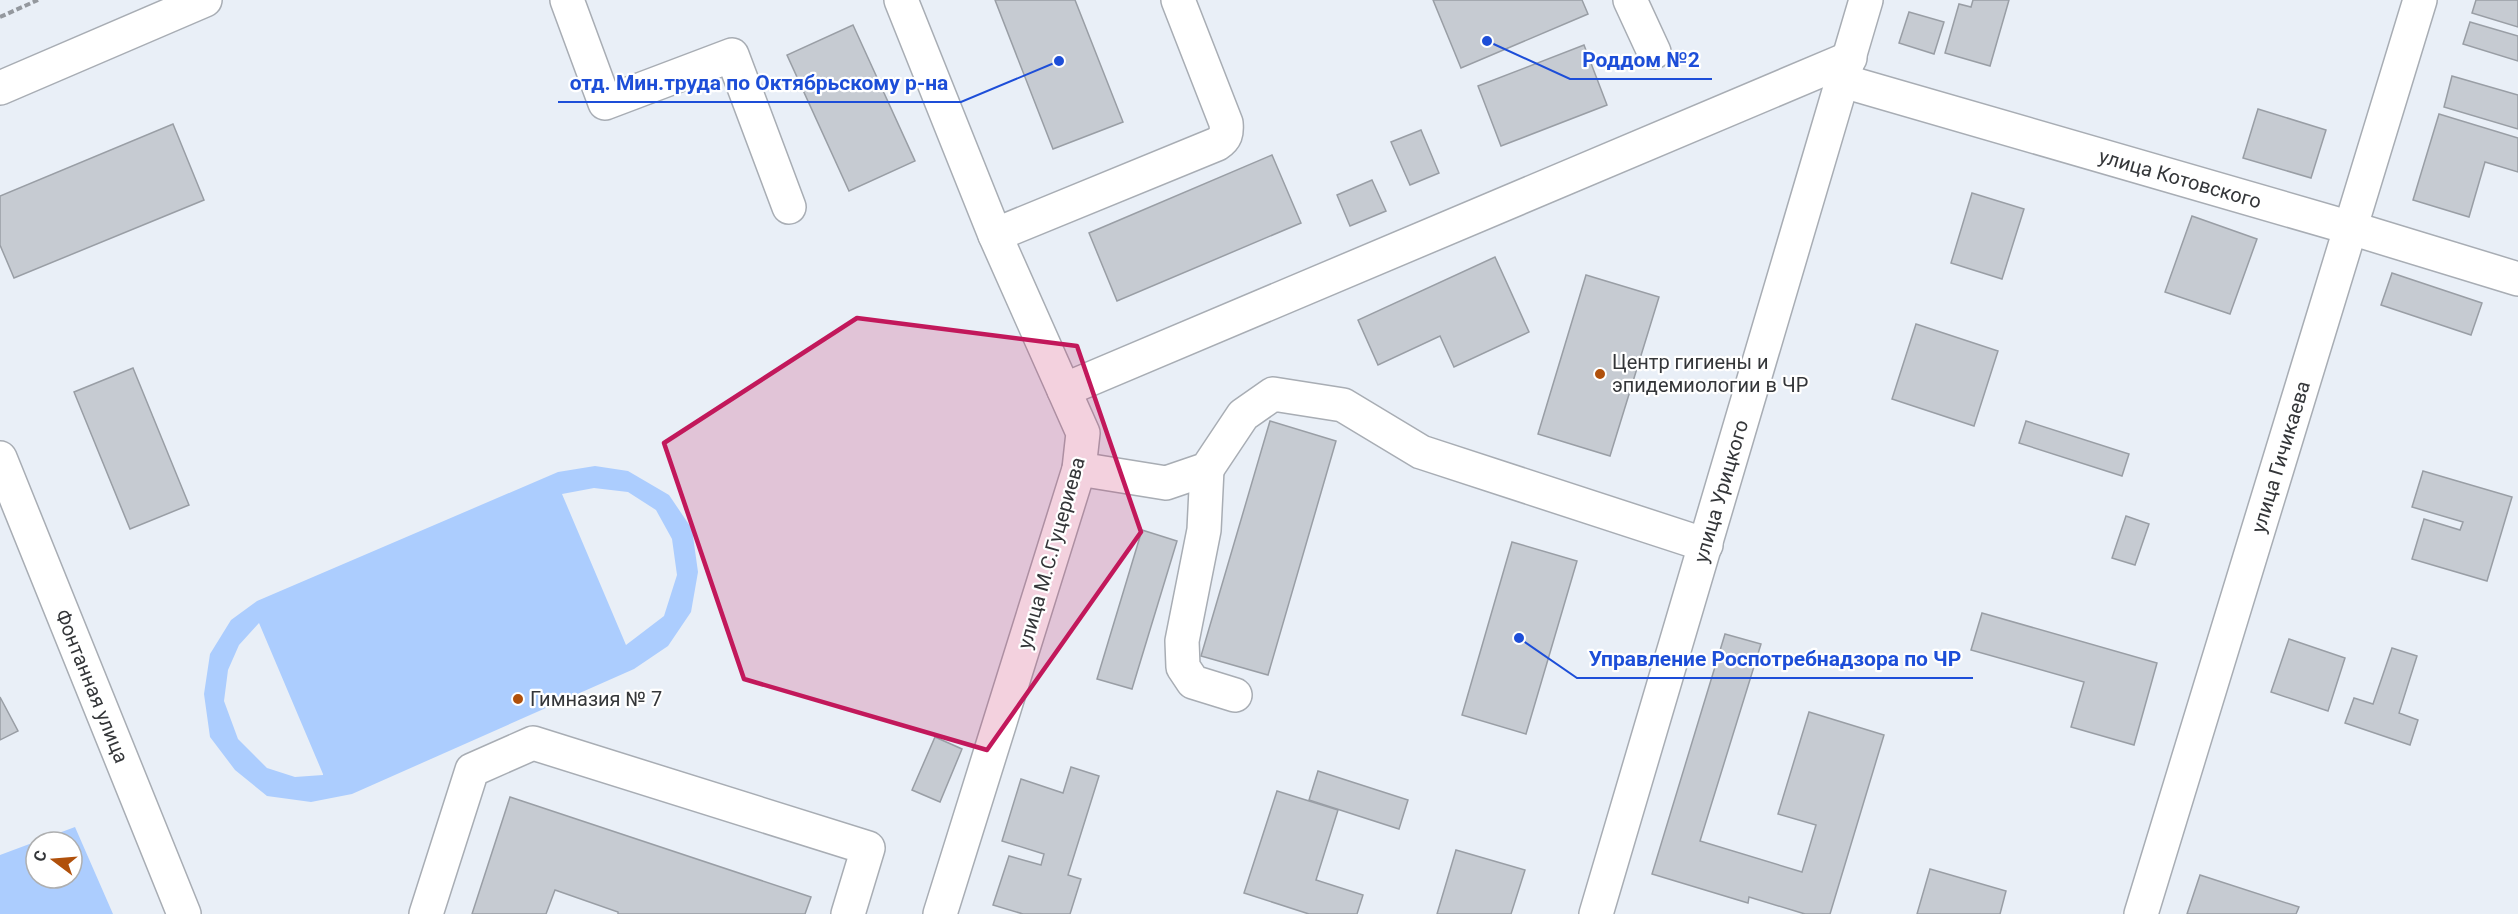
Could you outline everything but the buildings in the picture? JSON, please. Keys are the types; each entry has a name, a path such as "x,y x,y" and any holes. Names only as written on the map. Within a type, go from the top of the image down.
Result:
{"street":[{"path":"0,88 206,0"},
{"path":"567,0 605,103 732,55 789,207"},
{"name":"улица М.С.Гуцериева","path":"901,0 995,235 1083,433 1079,469 940,914"},
{"path":"995,235 1217,144 1224,139 1227,131 1226,123 1178,0"},
{"path":"1630,0 1654,52"},
{"name":"улица Урицкого","path":"1596,914 1866,0"},
{"name":"улица Гичикаева","path":"2141,914 2420,0"},
{"path":"1064,390 1846,70"},
{"name":"улица Котовского","path":"1846,70 2518,279"},
{"path":"1235,695 1193,682 1183,667 1182,641 1204,530 1207,469 1243,415 1273,394 1343,405 1421,452 1706,545"},
{"name":"Фонтанная улица","path":"0,458 183,914"},
{"path":"1079,469 1166,483 1207,469"},
{"path":"426,914 472,770 533,743 868,848 848,914"}],"path":[{"path":"0,16 38,0"}],"highlighted area":[{"path":"857,318 1077,346 1141,532 987,750 744,679 664,443"}],"shaded area":[{"path":"595,466 628,471 669,495 692,529 698,572 691,612 668,646 634,669 352,794 311,802 267,796 235,770 210,737 204,694 210,654 231,620 257,601 558,472","holes":["594,488 628,492 656,510 672,539 677,575 664,616 626,645 562,494","259,623 323,774 323,775 295,777 267,768 238,739 224,701 228,670 239,645"]},
{"path":"24,846 24,890 84,890 84,848 113,914 0,914 0,855"}],"place":[{"name":"Роддом №2","path":"1487,41"},
{"name":"отд. Мин.труда по Октябрьскому р-на","path":"1059,61"},
{"name":"Центр гигиены и эпидемиологии в ЧР","path":"1600,374"},
{"name":"Управление Роспотребнадзора по ЧР","path":"1519,638"},
{"name":"Гимназия № 7","path":"518,699"}]}
